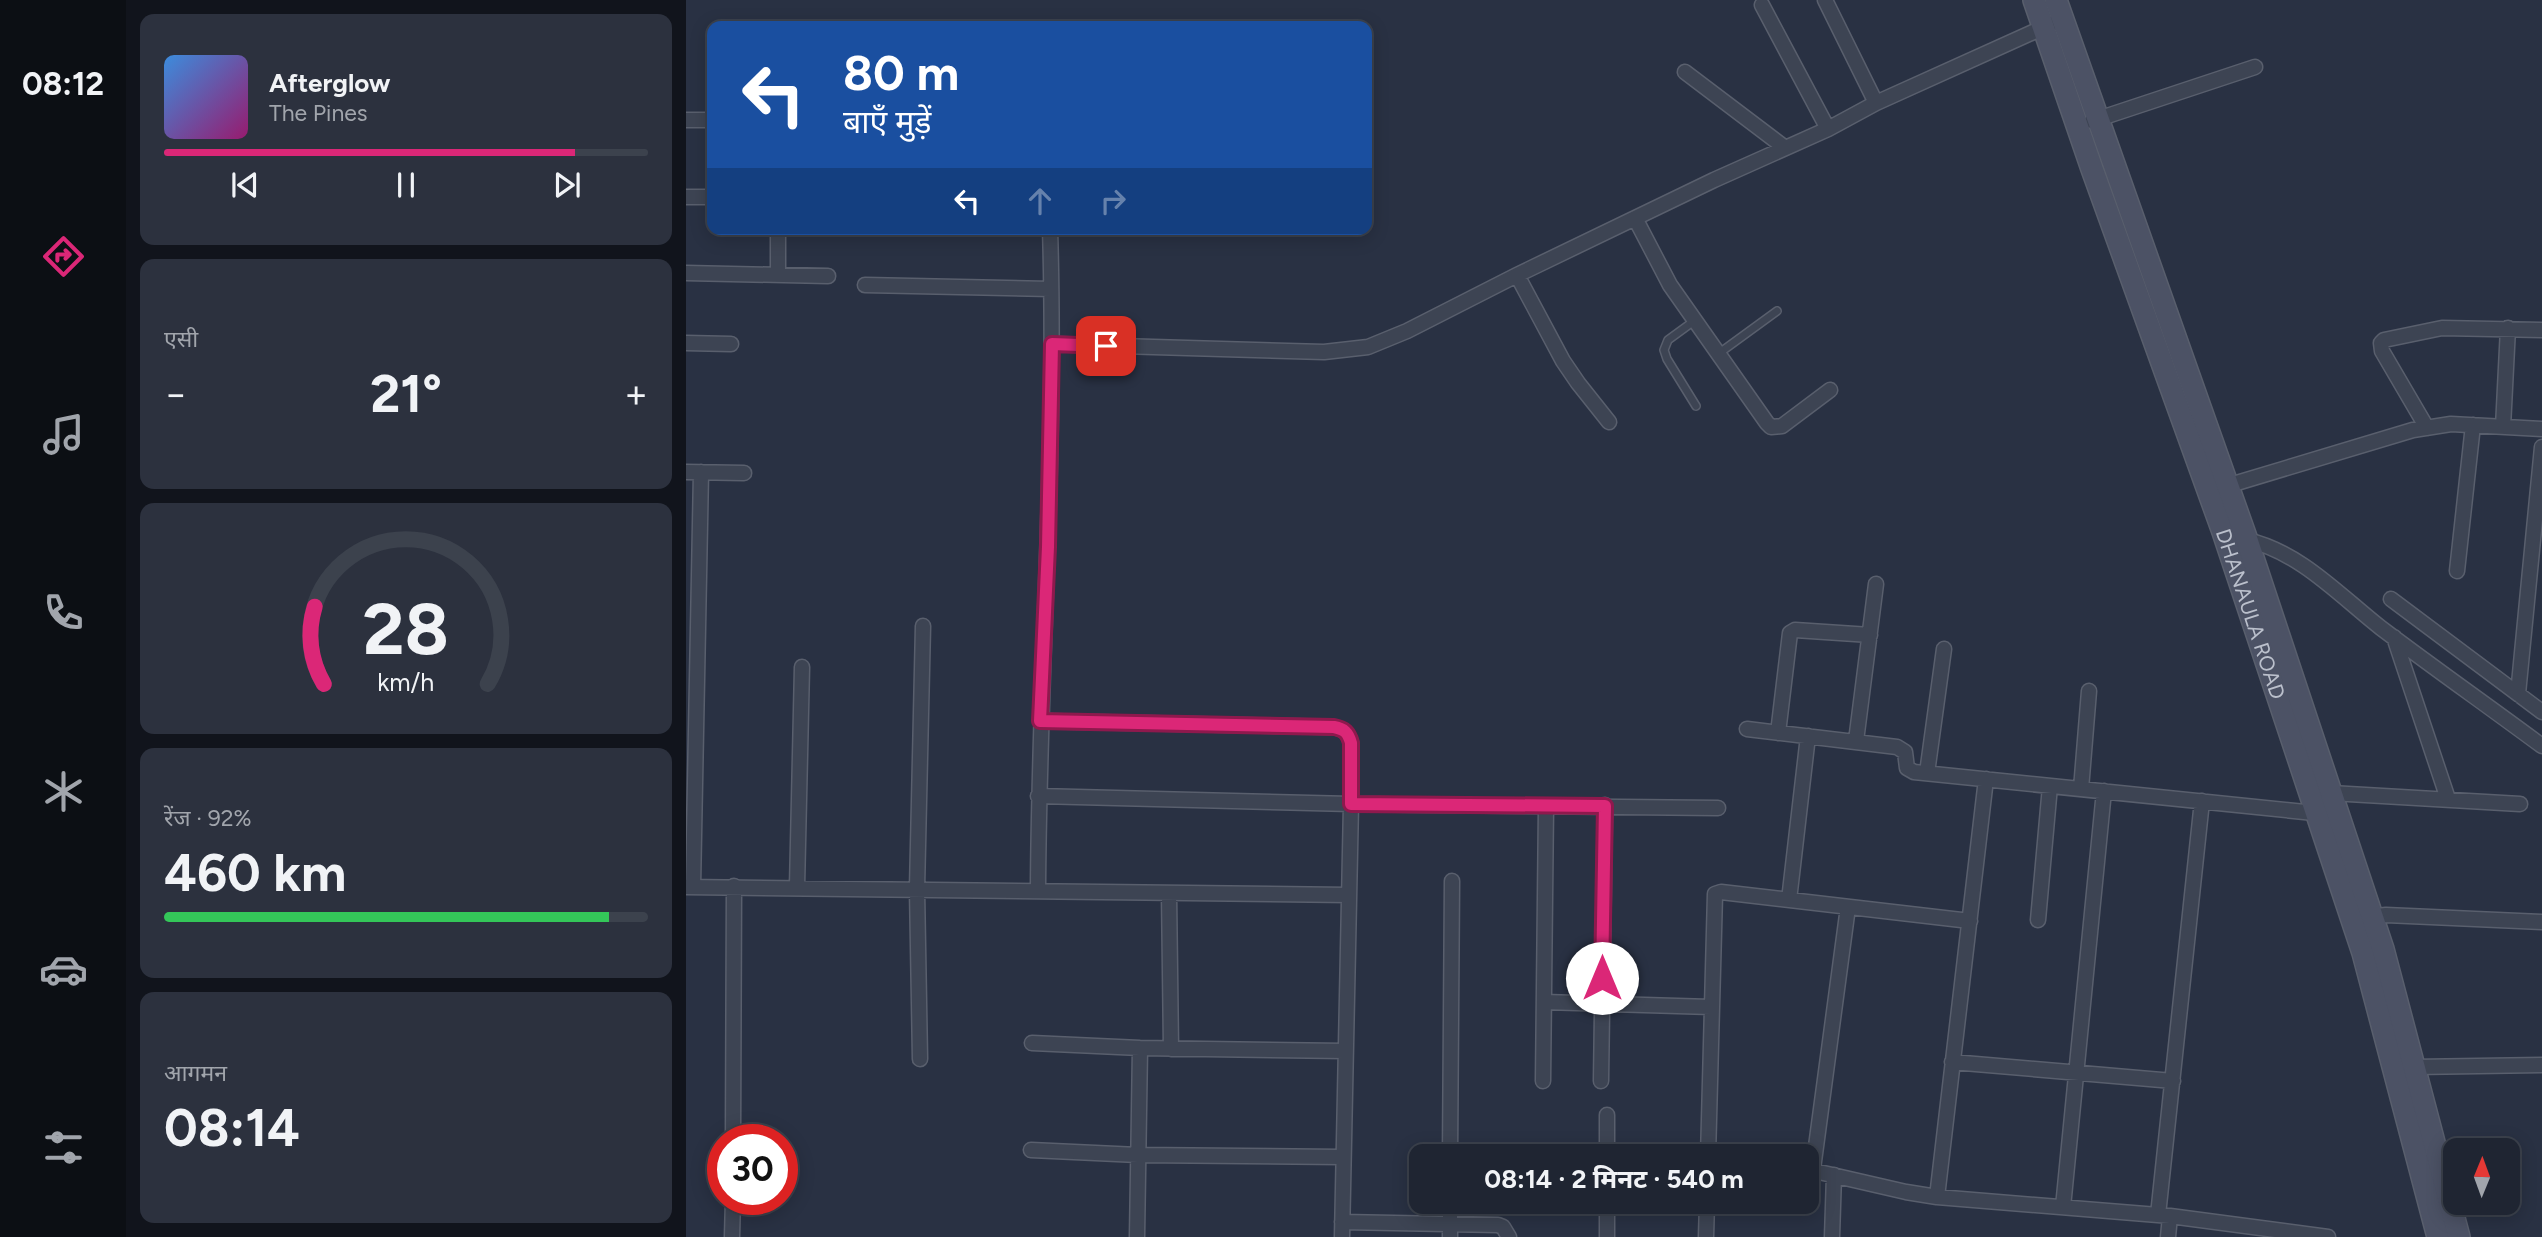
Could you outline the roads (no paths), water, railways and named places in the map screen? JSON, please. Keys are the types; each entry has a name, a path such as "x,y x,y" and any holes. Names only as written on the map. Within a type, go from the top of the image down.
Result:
{"street":[{"path":"1825,0 1876,103"},
{"name":"DHANAULA ROAD","path":"2034,0 2077,126 2218,489 2247,540 2331,793 2362,918 2363,953 2438,1237"},
{"path":"1762,5 1828,129"},
{"path":"1052,344 1324,352 1368,347 1407,331 1784,147 1828,129 1876,103 2043,28 2060,9"},
{"name":"DHANAULA ROAD","path":"2060,9 2218,489 2316,813 2362,918 2383,949 2459,1237"},
{"path":"2077,126 2255,67"},
{"path":"1685,72 1784,147"},
{"path":"686,120 707,120"},
{"path":"686,197 707,197"},
{"path":"1635,218 1670,285 1717,355 1771,427 1782,426 1830,390"},
{"path":"778,235 778,275"},
{"path":"1038,891 1038,796 1048,547 1052,344 1050,235"},
{"path":"686,274 828,276"},
{"path":"1517,275 1563,361 1609,422"},
{"path":"865,285 1051,289"},
{"path":"2503,427 2508,328"},
{"path":"2427,428 2382,351 2381,343 2390,338 2424,330 2542,330"},
{"path":"686,343 731,344"},
{"path":"2218,489 2382,437 2427,428 2451,424 2542,429"},
{"path":"2457,571 2473,425"},
{"path":"2518,694 2542,447"},
{"path":"744,473 693,472 689,887 1349,895"},
{"path":"2247,540 2265,544 2294,559 2542,746"},
{"path":"1856,741 1876,584"},
{"path":"2391,599 2542,712"},
{"path":"920,1059 917,889 923,626"},
{"path":"1778,733 1790,633 1795,630 1870,635"},
{"path":"2394,637 2448,799"},
{"path":"1927,773 1944,649"},
{"path":"797,887 802,667"},
{"path":"2081,789 2089,691"},
{"path":"1040,721 1334,727 1349,734 1351,804 1342,1229 1450,1231 1498,1225 1503,1227 1509,1237"},
{"path":"1747,729 1900,748 1906,755 1907,768 1927,773 2338,815"},
{"path":"1789,900 1808,736"},
{"path":"1937,1197 1986,779"},
{"path":"2038,920 2050,786"},
{"path":"2063,1207 2104,791"},
{"path":"2331,793 2520,804"},
{"path":"1038,796 1351,804 1718,808"},
{"path":"2168,1237 2164,1215 2173,1081 2202,802"},
{"path":"1542,1081 1546,806"},
{"path":"1601,1080 1605,806"},
{"path":"1450,1144 1452,881"},
{"path":"733,1124 734,886"},
{"path":"1708,1144 1716,894 1721,892 1970,921"},
{"path":"1168,893 1171,1049"},
{"path":"1813,1144 1847,907"},
{"path":"2362,918 2542,922"},
{"path":"1544,1002 1711,1007"},
{"path":"1032,1043 1171,1049 1345,1051"},
{"path":"1137,1237 1140,1048"},
{"path":"1952,1062 2173,1081"},
{"path":"2414,1067 2542,1065"},
{"path":"1607,1115 1607,1144"},
{"path":"1031,1150 1138,1155 1342,1157"},
{"path":"1819,1171 1937,1197 2164,1215 2295,1235 2328,1237"},
{"path":"1832,1237 1834,1175"},
{"path":"1607,1214 1607,1237"},
{"path":"1706,1237 1707,1214"},
{"path":"732,1237 733,1215"}],"lane":[{"path":"1717,355 1777,311"},
{"path":"1694,321 1668,340 1664,350 1696,406"}]}
